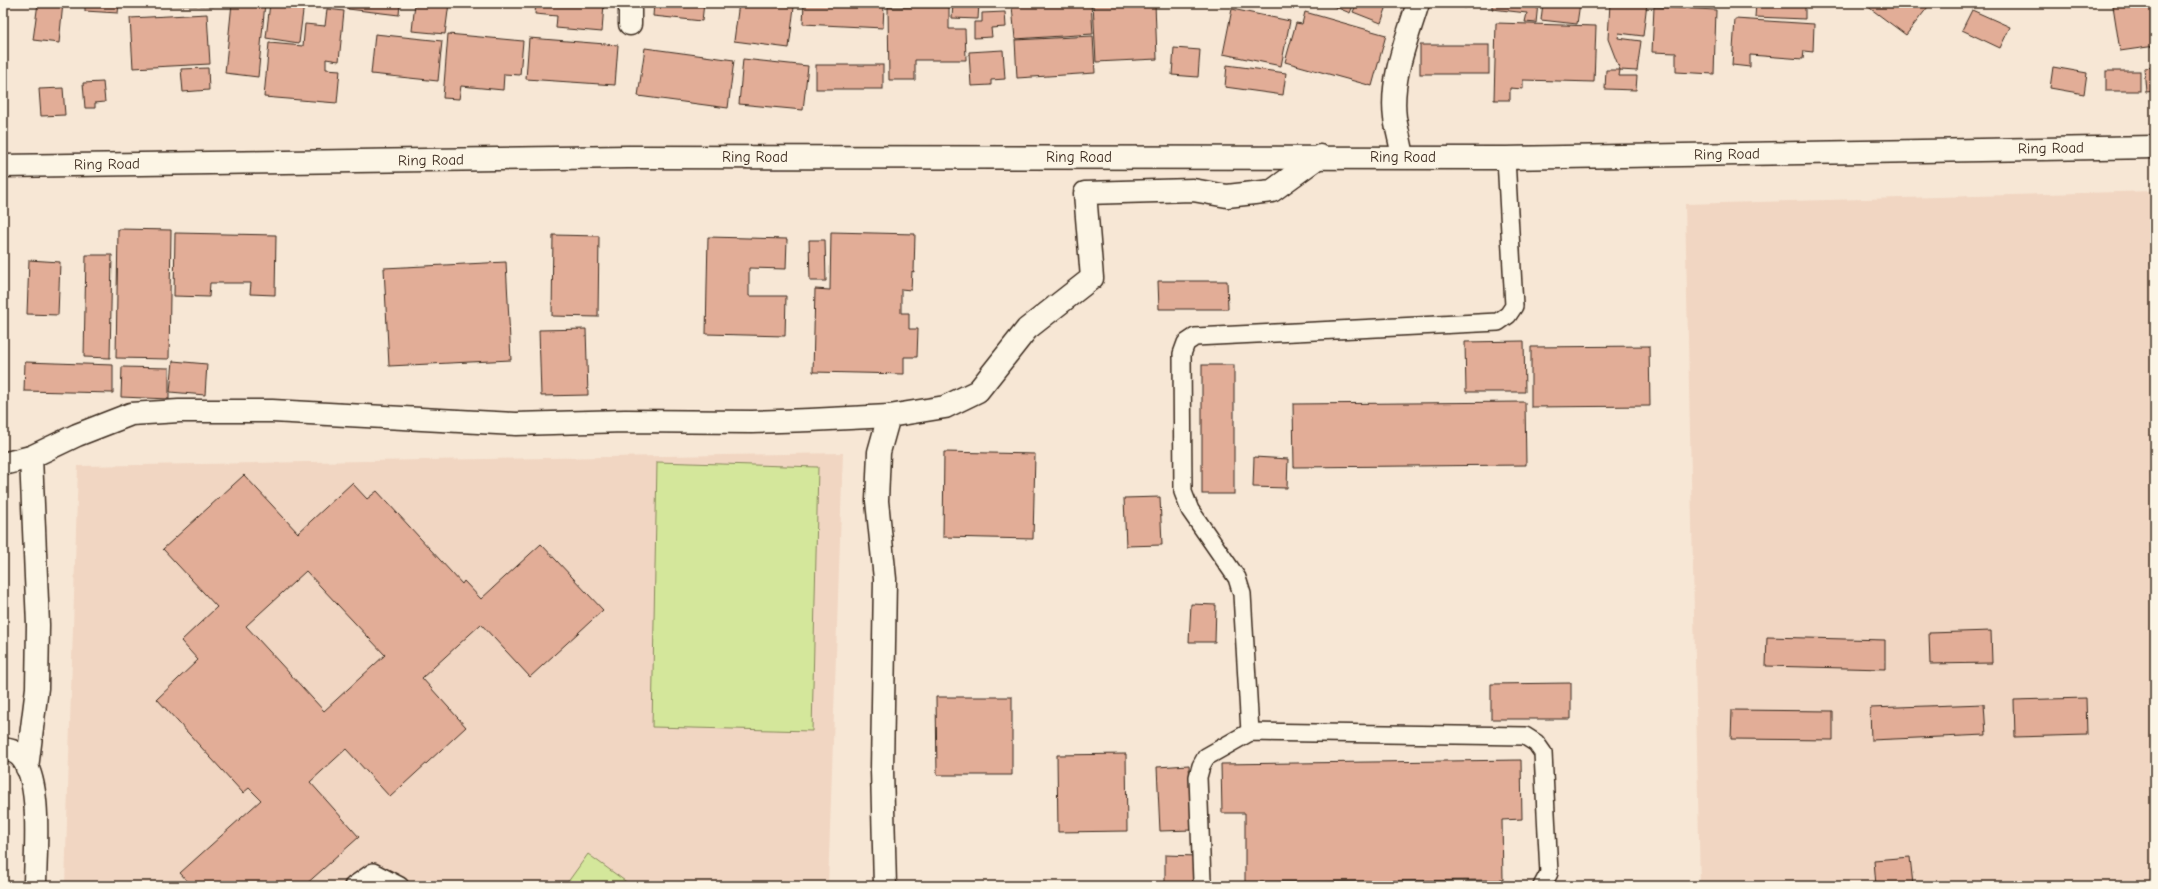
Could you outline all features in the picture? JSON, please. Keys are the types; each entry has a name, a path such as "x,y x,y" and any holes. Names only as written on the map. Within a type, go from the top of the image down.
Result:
{"street":[{"path":"1403,157 1395,117 1395,86 1403,51 1418,3"},
{"name":"Ring Road","path":"3,166 628,157 1320,156 1506,158 2155,147"},
{"path":"3,464 31,457 77,435 131,414 179,411 272,411 516,424 625,421 752,422 889,416 945,407 978,390 1027,329 1092,278 1084,192 1193,190 1227,196 1272,191 1320,156"},
{"path":"885,886 882,770 885,579 877,501 879,452 889,416"},
{"path":"27,768 37,688 38,625 31,457"},
{"path":"3,749 14,751 21,757 33,781 35,802 34,886"}],"lane":[{"path":"1250,732 1242,594 1237,578 1190,510 1182,492 1182,354 1186,343 1195,337 1498,322 1508,315 1514,306 1506,158"},
{"path":"1205,886 1202,881 1199,784 1201,766 1206,757 1250,732 1525,736 1536,743 1543,753 1549,873 1542,886"},
{"path":"353,886 372,872 400,886"}],"shaded area":[{"path":"2155,191 2155,886 1700,886 1685,204"},
{"path":"843,453 828,886 65,886 78,466"}],"green space":[{"path":"657,462 818,467 812,731 652,727"},
{"path":"588,854 632,886 565,886"}],"building":[{"path":"38,3 63,3 59,43 33,40"},
{"path":"85,3 119,3 118,13 85,11"},
{"path":"213,3 213,6 127,4"},
{"path":"232,3 265,3 258,77 225,73"},
{"path":"270,3 304,3 299,43 266,38"},
{"path":"348,3 400,3 399,15 348,9"},
{"path":"415,3 449,3 445,34 412,31"},
{"path":"536,3 604,3 602,32 556,28 557,16 535,14"},
{"path":"654,3 704,3 702,21 653,16"},
{"path":"739,3 787,3 787,6 794,7 789,48 734,41"},
{"path":"804,3 884,5 883,28 803,24"},
{"path":"891,3 928,3 928,5 891,4"},
{"path":"953,3 979,3 978,19 952,18"},
{"path":"1056,3 1091,3 1093,34 1015,39 1012,6"},
{"path":"1093,3 1155,3 1157,59 1096,62"},
{"path":"1326,3 1354,3 1350,13"},
{"path":"1357,3 1388,3 1381,23 1353,12"},
{"path":"1451,3 1467,3 1465,8"},
{"path":"1492,3 1538,3 1536,23 1525,22 1527,13 1492,9"},
{"path":"1543,3 1580,3 1577,24 1541,20"},
{"path":"1610,3 1647,3 1643,36 1619,33 1618,38 1641,41 1637,71 1620,70 1608,39"},
{"path":"1659,3 1705,3 1705,7"},
{"path":"1737,3 1752,3 1752,6 1737,6"},
{"path":"1756,3 1805,3 1805,19 1755,17"},
{"path":"1863,3 1931,3 1906,35"},
{"path":"2134,3 2155,3 2155,46 2120,51 2113,6"},
{"path":"888,7 949,7 949,29 965,29 966,60 915,60 915,80 889,80"},
{"path":"1654,7 1716,10 1714,74 1676,72 1676,53 1652,52"},
{"path":"327,9 344,11 339,61 326,59 326,69 340,70 337,103 264,97 269,43 303,46 305,24 325,26"},
{"path":"1232,9 1290,21 1281,66 1223,54"},
{"path":"1972,10 2010,27 2000,48 1962,30"},
{"path":"1005,12 1006,27 991,28 992,37 974,38 974,22 982,22 982,13"},
{"path":"1305,12 1386,35 1372,86 1285,62 1296,23 1302,24"},
{"path":"207,14 210,64 133,68 130,18"},
{"path":"1735,19 1814,24 1813,52 1804,51 1803,59 1750,55 1750,67 1732,65"},
{"path":"1496,23 1596,26 1594,82 1523,80 1523,89 1510,88 1510,100 1494,100"},
{"path":"375,34 442,41 438,81 371,74"},
{"path":"448,34 523,41 520,75 504,74 503,90 461,86 459,99 443,98"},
{"path":"1093,36 1095,73 1017,78 1015,40"},
{"path":"529,38 618,45 615,85 526,79"},
{"path":"1420,45 1489,45 1489,74 1420,74"},
{"path":"645,48 734,60 728,108 638,96"},
{"path":"1174,48 1200,50 1198,77 1172,75"},
{"path":"1003,50 1005,79 991,80 991,85 971,86 969,52"},
{"path":"743,59 808,66 803,110 739,104"},
{"path":"816,65 883,65 883,89 816,89"},
{"path":"1227,65 1286,73 1283,95 1225,87"},
{"path":"2053,67 2087,73 2084,94 2050,88"},
{"path":"2155,67 2155,91 2146,92 2144,68"},
{"path":"208,68 209,90 183,92 181,69"},
{"path":"1606,70 1620,70 1619,76 1637,76 1636,90 1605,89"},
{"path":"2106,71 2140,71 2140,91 2106,91"},
{"path":"103,82 105,102 95,103 95,108 85,108 83,83"},
{"path":"63,88 65,115 41,116 39,89"},
{"path":"118,229 171,230 169,359 116,358"},
{"path":"831,232 915,234 914,272 912,271 911,290 901,289 901,313 909,313 909,329 918,329 917,357 904,357 904,374 813,372 815,289 830,290"},
{"path":"175,233 276,235 275,295 250,294 251,283 210,283 209,297 174,296"},
{"path":"553,235 599,236 598,317 552,316"},
{"path":"708,237 787,239 786,269 749,268 749,296 786,296 785,336 706,334"},
{"path":"809,240 825,240 826,281 810,281"},
{"path":"86,255 112,255 110,358 84,357"},
{"path":"29,260 60,262 58,315 27,314"},
{"path":"506,262 511,360 389,366 384,268"},
{"path":"1158,281 1227,281 1228,309 1159,309"},
{"path":"586,329 588,395 541,396 539,330"},
{"path":"1524,341 1525,392 1466,392 1465,342"},
{"path":"1649,346 1650,406 1531,407 1531,347"},
{"path":"173,361 207,364 205,395 170,392"},
{"path":"25,362 113,365 113,393 24,391"},
{"path":"1202,365 1234,365 1234,494 1202,494"},
{"path":"122,367 169,368 169,399 121,397"},
{"path":"1525,402 1526,465 1294,467 1293,404"},
{"path":"944,452 1035,454 1033,539 943,537"},
{"path":"1254,457 1288,459 1287,488 1253,487"},
{"path":"244,475 298,533 352,483 367,499 377,491 462,584 464,581 481,599 541,544 603,610 530,677 481,624 422,678 466,727 390,797 346,749 310,782 359,837 304,886 192,886 180,873 261,800 249,788 243,793 157,699 198,660 181,641 217,607 163,549","holes":["306,571 385,655 324,711 246,626"]},
{"path":"1160,497 1162,545 1126,546 1124,498"},
{"path":"1191,604 1216,605 1215,642 1189,642"},
{"path":"1991,631 1992,663 1930,664 1929,633"},
{"path":"1767,637 1885,640 1885,669 1766,666"},
{"path":"1571,683 1571,719 1491,719 1491,684"},
{"path":"936,697 1012,697 1012,775 937,775"},
{"path":"2086,698 2087,735 2015,737 2014,700"},
{"path":"1984,704 1986,735 1871,740 1870,708"},
{"path":"1732,710 1833,711 1833,740 1731,739"},
{"path":"1126,754 1127,831 1058,832 1057,755"},
{"path":"1521,760 1522,819 1502,820 1503,880 1245,882 1245,813 1222,813 1221,764"},
{"path":"1189,765 1192,830 1160,831 1157,767"},
{"path":"1165,855 1197,856 1197,886 1165,886"},
{"path":"1910,857 1913,885 1876,886 1874,860"}]}
